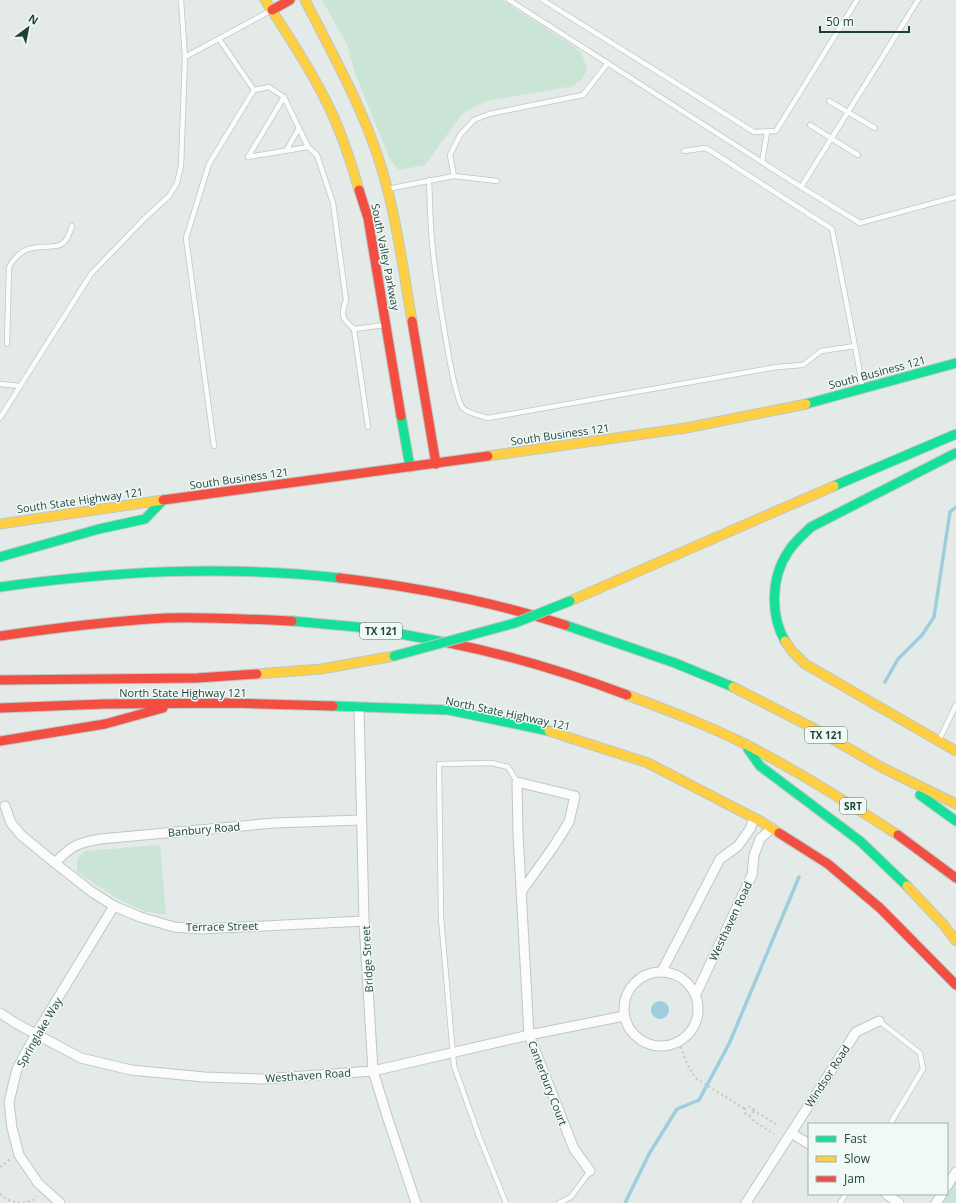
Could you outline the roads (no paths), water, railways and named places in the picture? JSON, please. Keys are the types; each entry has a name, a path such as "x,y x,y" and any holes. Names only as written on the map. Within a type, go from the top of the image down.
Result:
{"main road":[{"name":"South Valley Parkway","path":"265,0 300,54 329,107 349,155 368,218 410,467"},
{"path":"272,10 290,0"},
{"name":"South Valley Parkway","path":"305,0 355,99 380,163 396,226 436,464"},
{"name":"South Business 121","path":"163,500 436,464 686,428 809,403 956,363"},
{"path":"0,680 197,678 321,669 394,656 515,623 570,602 956,434"},
{"path":"956,453 811,527 795,542 783,561 775,585 774,607 778,627 789,648 805,664 956,751"},
{"path":"0,557 99,529 145,519 163,500"},
{"name":"South State Highway 121","path":"0,524 163,500"},
{"name":"TX 121","path":"0,587 64,578 127,573 193,571 256,572 386,584 455,596 516,610 651,654 722,682 779,710 846,746 871,762"},
{"name":"TX 121","path":"0,636 68,626 146,620 221,618 350,626 414,635 540,664 661,707 744,744"},
{"name":"North State Highway 121","path":"0,708 104,704 233,703 449,710 552,732 648,763 772,828 828,864 880,908 956,985"},
{"path":"0,741 105,724 180,704"},
{"path":"744,744 760,766 860,842 903,881 943,924 956,941"},
{"name":"SRT","path":"744,744 826,788 879,822 956,878"},
{"path":"871,762 943,796 956,804"},
{"path":"871,762 956,820"}],"street":[{"name":"Bridge Street","path":"359,707 364,921 373,1071 416,1203"},
{"path":"517,782 575,796 569,822 522,892"},
{"name":"Canterbury Court","path":"517,782 518,834 530,1035 574,1149 590,1171"},
{"name":"Terrace Street","path":"5,806 11,823 21,835 55,863 92,892 114,906 140,917 174,927 195,928 364,921"},
{"path":"662,971 720,859 738,846 750,829 754,818"},
{"name":"Banbury Road","path":"55,863 67,850 83,842 100,839 274,823 361,820"},
{"name":"Westhaven Road","path":"696,994 752,875 754,855 760,839 772,828"},
{"name":"Springlake Way","path":"60,1203 38,1183 19,1155 12,1128 9,1102 17,1069 36,1034 114,906"},
{"path":"662,971 676,974 688,982 696,994 699,1009 695,1025 686,1038 679,1042 672,1045 657,1047 642,1042 630,1031 624,1016 624,1000 632,985 645,975 662,971"},
{"name":"Westhaven Road","path":"0,1013 81,1058 131,1070 204,1077 263,1079 373,1071 530,1035 624,1016"},
{"name":"Windsor Road","path":"746,1203 856,1032 879,1021"},
{"path":"791,1132 808,1143"},
{"path":"948,1184 956,1172"},
{"path":"887,1195 899,1203"}],"lane":[{"path":"0,418 91,274 168,196 177,183 181,166 185,57 182,0"},
{"path":"509,0 801,187 860,223 956,198"},
{"path":"543,0 754,132 776,131 857,0"},
{"path":"801,187 918,0"},
{"path":"185,57 272,10"},
{"path":"219,39 254,90"},
{"path":"454,176 450,155 460,135 474,120 489,114 583,95 608,63"},
{"path":"214,446 186,238 209,164 254,90 269,87 284,97 308,147 317,155 333,203 346,300 342,311 344,321 354,329 368,427"},
{"path":"284,97 248,157 308,147"},
{"path":"830,100 875,128"},
{"path":"810,125 858,155"},
{"path":"286,151 299,128"},
{"path":"762,162 767,132"},
{"path":"684,151 706,148 832,229 863,388"},
{"path":"387,189 454,176 497,181"},
{"path":"429,180 432,241 448,348 457,396 462,407 471,414 488,418 776,367 803,365 821,351 855,346"},
{"path":"7,344 9,267 14,257 22,251 30,248 58,245 65,242 72,226"},
{"path":"354,329 386,324"},
{"path":"0,384 20,386"},
{"path":"939,741 956,705"},
{"path":"506,1203 479,1136 454,1066 452,1053 441,918 439,764 492,763 508,767 517,782"},
{"path":"879,1021 920,1053 923,1069 891,1123"},
{"path":"559,1203 571,1197 590,1171"}],"water":[{"path":"660,1001 666,1004 669,1010 666,1016 660,1019 654,1016 651,1010 654,1004"}],"waterway":[{"path":"885,682 898,659 922,635 934,617 950,512 956,507"},
{"path":"625,1203 649,1154 677,1109 699,1100 729,1044 799,877"}]}
